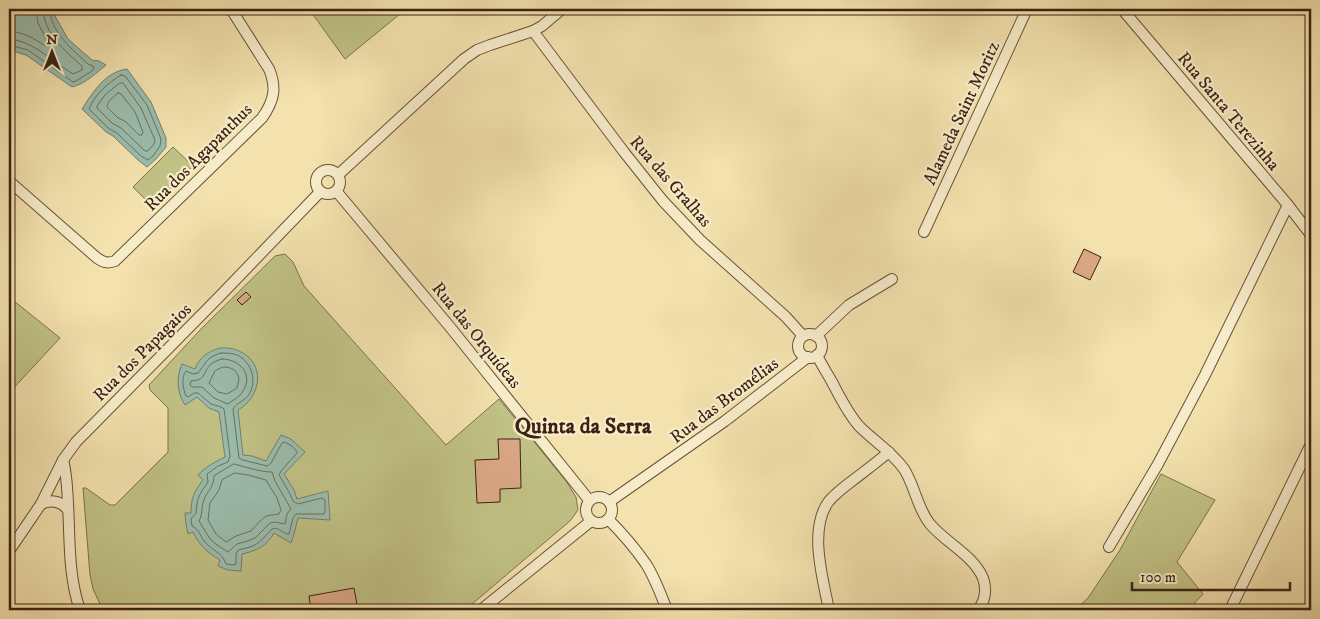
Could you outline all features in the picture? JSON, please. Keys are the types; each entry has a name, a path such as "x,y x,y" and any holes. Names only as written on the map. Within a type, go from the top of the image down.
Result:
{"street":[{"name":"Rua dos Agapanthus","path":"9,181 97,258 104,263 115,261 262,118 268,109 274,92 274,81 270,69 231,9"},
{"path":"338,175 464,59 477,50 533,31 562,9"},
{"name":"Alameda Saint Moritz","path":"924,232 1027,9"},
{"name":"Rua Santa Terezinha","path":"1122,9 1288,204 1311,235"},
{"name":"Rua das Gralhas","path":"533,31 663,201 700,240 786,317 803,336"},
{"path":"330,170 338,175 341,184 337,192 328,195 320,192 316,184 318,175 321,172 330,170"},
{"name":"Rua dos Papagaios","path":"9,551 41,504 63,460 76,442 320,192"},
{"name":"Rua das Orquídeas","path":"337,192 450,327 589,500"},
{"path":"1109,547 1158,464 1205,375 1288,204"},
{"path":"816,336 849,305 892,279"},
{"path":"812,356 821,348 821,343 816,336 807,334 803,336 798,344 800,353 812,356 856,422 904,470 922,512 930,523 967,557 981,574 985,593 984,602 978,610"},
{"name":"Rua das Bromélias","path":"610,502 725,421 812,356"},
{"path":"1230,610 1311,444"},
{"path":"829,610 818,539 822,516 825,508 835,496 888,452"},
{"path":"63,460 67,481 71,573 74,594 80,610"},
{"path":"602,497 610,502 612,511 608,519 600,523 591,521 586,513 586,504 589,500 602,497"},
{"path":"41,504 57,502 61,503 68,510"},
{"path":"608,519 629,542 646,565 667,610"},
{"path":"481,610 591,521"}],"green space":[{"path":"309,9 406,9 345,59"},
{"path":"173,147 193,166 153,207 133,187"},
{"path":"285,254 293,262 304,286 446,445 499,399 566,481 576,497 578,510 570,521 465,610 103,610 93,589 90,575 83,488 86,488 110,505 115,505 168,452 168,408 150,390 149,385 201,329 275,256"},
{"path":"9,297 60,338 9,393"},
{"path":"1161,474 1215,500 1177,562 1203,594 1188,610 1075,610 1088,598 1120,550"}],"water":[{"path":"9,9 55,9 55,16 68,39 92,60 106,65 86,81 72,87 26,55 9,50"},
{"path":"127,69 151,102 166,138 166,147 147,167 82,109 106,78"},
{"path":"220,348 234,349 248,356 254,363 257,371 258,380 252,397 238,410 243,455 266,461 281,435 291,439 305,452 284,474 297,499 328,491 330,520 298,518 291,543 274,533 261,547 242,554 241,571 228,570 218,566 220,560 204,548 193,532 188,534 186,524 185,513 191,513 194,495 203,480 198,475 207,467 225,457 219,412 209,408 197,397 185,405 178,385 179,374 182,364 195,369 204,356"}],"building":[{"path":"1084,249 1101,257 1090,280 1073,272"},
{"path":"246,292 251,297 242,305 237,300"},
{"path":"498,439 520,439 521,488 500,489 500,502 477,503 475,460 499,459"},
{"path":"354,588 358,610 311,610 309,596"}],"district":[{"name":"Quinta da Serra","path":"583,425"}]}
